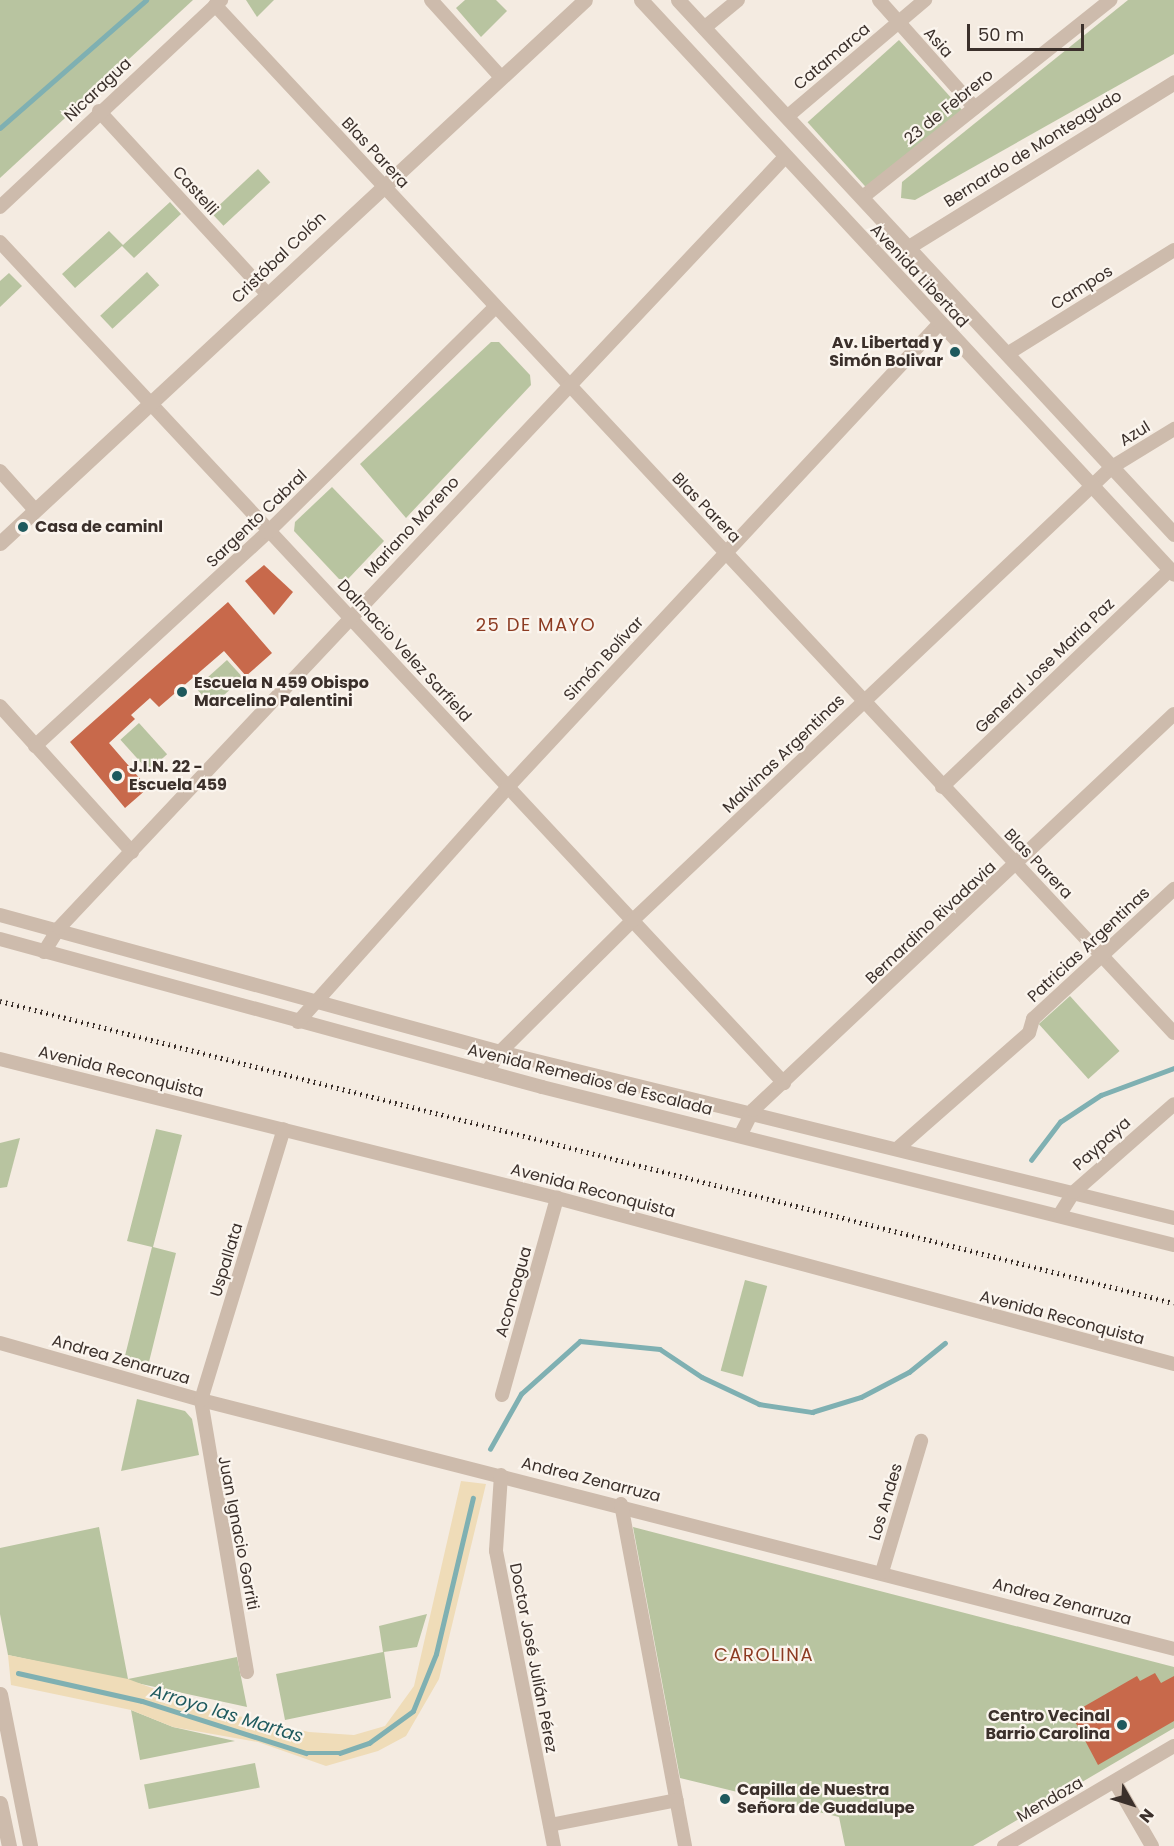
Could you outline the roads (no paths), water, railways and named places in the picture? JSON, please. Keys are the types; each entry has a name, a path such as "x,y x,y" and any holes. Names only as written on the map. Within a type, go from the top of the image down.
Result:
{"street":[{"path":"430,0 500,76"},
{"name":"Cristóbal Colón","path":"0,543 150,405 381,185 585,0"},
{"name":"Avenida Libertad","path":"641,0 939,324 1172,572"},
{"name":"Avenida Libertad","path":"678,0 864,195 1174,534"},
{"path":"704,28 738,0"},
{"name":"Asia","path":"879,0 975,108"},
{"name":"Catamarca","path":"788,116 925,0"},
{"name":"23 de Febrero","path":"864,195 1110,0"},
{"name":"Nicaragua","path":"0,207 99,111 218,3"},
{"name":"Blas Parera","path":"218,3 494,308 726,552 942,787 1102,954 1174,1033"},
{"name":"Bernardo de Monteagudo","path":"910,246 1174,82"},
{"name":"Castelli","path":"99,111 267,294"},
{"name":"Mariano Moreno","path":"44,952 59,928 567,385 785,157"},
{"name":"Dalmacio Velez Sarfield","path":"0,242 784,1083"},
{"name":"Campos","path":"1007,354 1174,250"},
{"name":"Sargento Cabral","path":"35,746 268,532 494,308"},
{"name":"Simón Bolívar","path":"298,1022 312,1002 507,788 939,324"},
{"name":"Azul","path":"1112,467 1174,429"},
{"name":"Malvinas Argentinas","path":"487,1072 500,1052 633,920 1112,467"},
{"path":"0,471 35,510"},
{"name":"General Jose Maria Paz","path":"942,787 1172,572"},
{"path":"0,706 132,852"},
{"name":"Bernardino Rivadavia","path":"741,1134 753,1110 1174,714"},
{"name":"Patricias Argentinas","path":"898,1148 1029,1032 1033,1019 1174,889"},
{"name":"Avenida Remedios de Escalada","path":"0,915 59,928 312,1002 500,1052 753,1110 1174,1218"},
{"name":"Avenida Remedios de Escalada","path":"0,939 487,1072 995,1196 1174,1245"},
{"name":"Avenida Reconquista","path":"0,1059 557,1198 929,1300 1174,1364"},
{"name":"Paypaya","path":"1057,1213 1074,1192 1174,1104"},
{"name":"Uspallata","path":"201,1400 284,1129"},
{"name":"Aconcagua","path":"502,1395 557,1198"},
{"name":"Andrea Zenarruza","path":"0,1343 201,1400 621,1504 1174,1649"},
{"name":"Juan Ignacio Gorriti","path":"201,1400 202,1428 247,1672"},
{"name":"Los Andes","path":"882,1572 921,1441"},
{"name":"Doctor José Julián Pérez","path":"501,1475 496,1551 554,1846"},
{"path":"621,1504 685,1846"},
{"path":"0,1694 30,1846"},
{"name":"Mendoza","path":"1004,1846 1174,1746"},
{"path":"1115,1782 1152,1846"},
{"path":"550,1825 677,1800"},
{"path":"0,1803 9,1846"}],"waterway":[{"path":"0,128 146,0"},
{"name":"Arroyo las Martas","path":"1031,1160 1060,1122 1101,1095 1174,1068"},
{"name":"Arroyo las Martas","path":"490,1449 521,1394 580,1341 660,1349 702,1377 759,1404 812,1412 861,1397 909,1372 945,1343"},
{"name":"Arroyo las Martas","path":"18,1673 142,1701 306,1753 340,1753 369,1743 413,1711 436,1654 473,1498"}],"railway":[{"path":"0,1001 1174,1303"}],"place":[{"name":"Av. Libertad y Simón Bolivar","path":"955,352"},
{"name":"Casa de caminl","path":"23,527"},
{"name":"Escuela N 459 Obispo Marcelino Palentini","path":"182,692"},
{"name":"J.I.N. 22 - Escuela 459","path":"117,776"},
{"name":"Centro Vecinal Barrio Carolina","path":"1122,1725"},
{"name":"Capilla de Nuestra Señora de Guadalupe","path":"725,1799"}],"district":[{"name":"25 DE MAYO","path":"536,625"},
{"name":"CAROLINA","path":"764,1655"}]}
